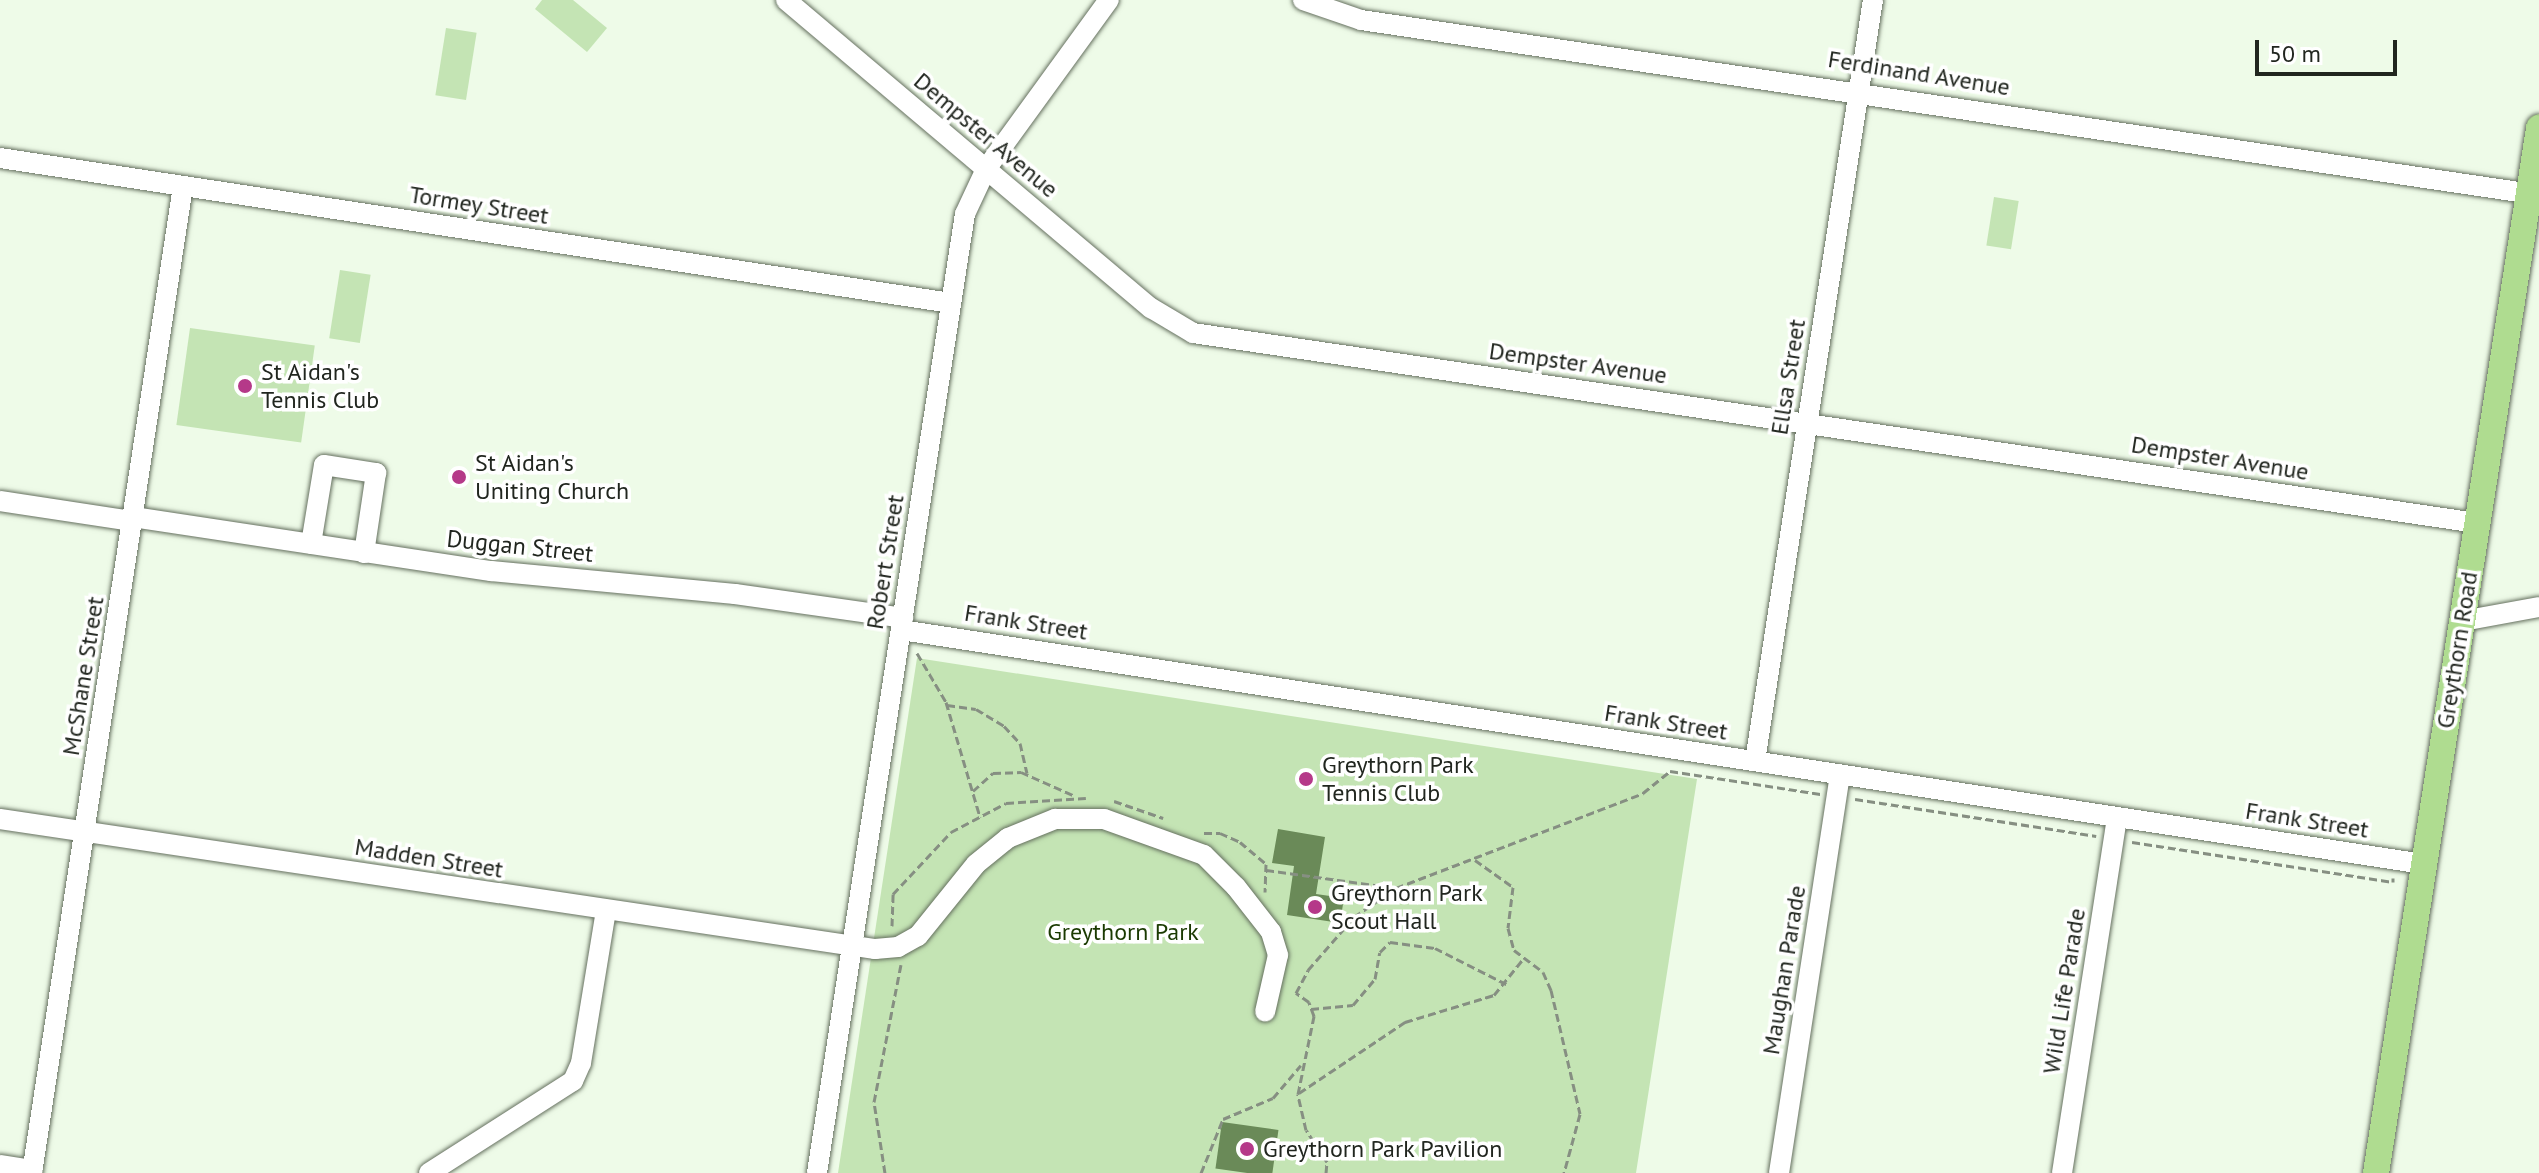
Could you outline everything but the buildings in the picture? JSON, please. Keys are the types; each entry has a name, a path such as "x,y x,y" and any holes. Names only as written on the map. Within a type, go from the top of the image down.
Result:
{"main road":[{"name":"Greythorn Road","path":"2376,1173 2477,523 2534,194 2539,128"}],"street":[{"name":"Dempster Avenue","path":"786,0 1151,308 1193,333 2477,523"},
{"name":"Robert Street","path":"817,1173 965,214 986,169 1109,0"},
{"name":"Ferdinand Avenue","path":"1303,0 1361,20 1859,90 2534,194"},
{"name":"Ellsa Street","path":"1755,761 1873,0"},
{"name":"Tormey Street","path":"0,158 951,303"},
{"name":"McShane Street","path":"33,1171 183,186"},
{"path":"311,544 324,465 376,473 364,553"},
{"name":"Duggan Street","path":"0,501 502,572 746,595 902,624"},
{"path":"2462,621 2539,607"},
{"name":"Frank Street","path":"902,624 1840,775 2423,864"},
{"name":"Maughan Parade","path":"1779,1173 1840,775"},
{"path":"898,947 930,926 990,850 1037,823 1074,817 1128,825 1204,855 1271,932 1278,955 1265,1012"},
{"name":"Wild Life Parade","path":"2062,1173 2117,818"},
{"name":"Madden Street","path":"0,819 851,947 898,947"},
{"path":"429,1173 573,1081 581,1063 606,911"},
{"path":"0,1165 33,1171"}],"path":[{"path":"916,652 947,705 980,817"},
{"path":"947,705 976,709 1004,726 1020,743 1027,774"},
{"path":"972,793 993,773 1027,774 1076,797"},
{"path":"885,1173 874,1102 901,968 891,922 893,894 951,832 1006,803 1091,798"},
{"path":"1107,800 1171,821"},
{"path":"1200,833 1220,833 1240,842 1266,870 1396,888"},
{"path":"1311,1009 1296,993 1308,970 1354,917 1396,888 1474,860 1513,887 1508,928 1514,950 1543,972 1551,990 1580,1114 1564,1173"},
{"path":"1266,870 1264,902 1273,924 1271,932"},
{"path":"1311,1009 1353,1005 1375,979 1380,952 1390,942 1435,948 1506,984"},
{"path":"1298,1094 1405,1022 1462,1009 1506,984 1523,959"},
{"path":"1311,1009 1298,1094 1306,1130 1327,1162 1326,1173"},
{"path":"1201,1173 1223,1119 1273,1098 1303,1062"}],"green space":[{"path":"542,0 573,0 607,28 587,52 535,9"},
{"path":"446,28 477,33 466,100 435,95"},
{"path":"1994,197 2019,201 2011,249 1986,245"},
{"path":"340,270 371,275 360,343 329,338"},
{"name":"St Aidan's Tennis Club","path":"190,328 315,346 301,443 176,425"},
{"name":"Greythorn Park","path":"917,658 1697,779 1636,1173 838,1173"}],"place":[{"name":"St Aidan's Tennis Club","path":"245,386"},
{"name":"St Aidan's Uniting Church","path":"459,477"},
{"name":"Greythorn Park Tennis Club","path":"1306,779"},
{"name":"Greythorn Park Scout Hall","path":"1315,907"},
{"name":"Greythorn Park Pavilion","path":"1247,1149"}]}
